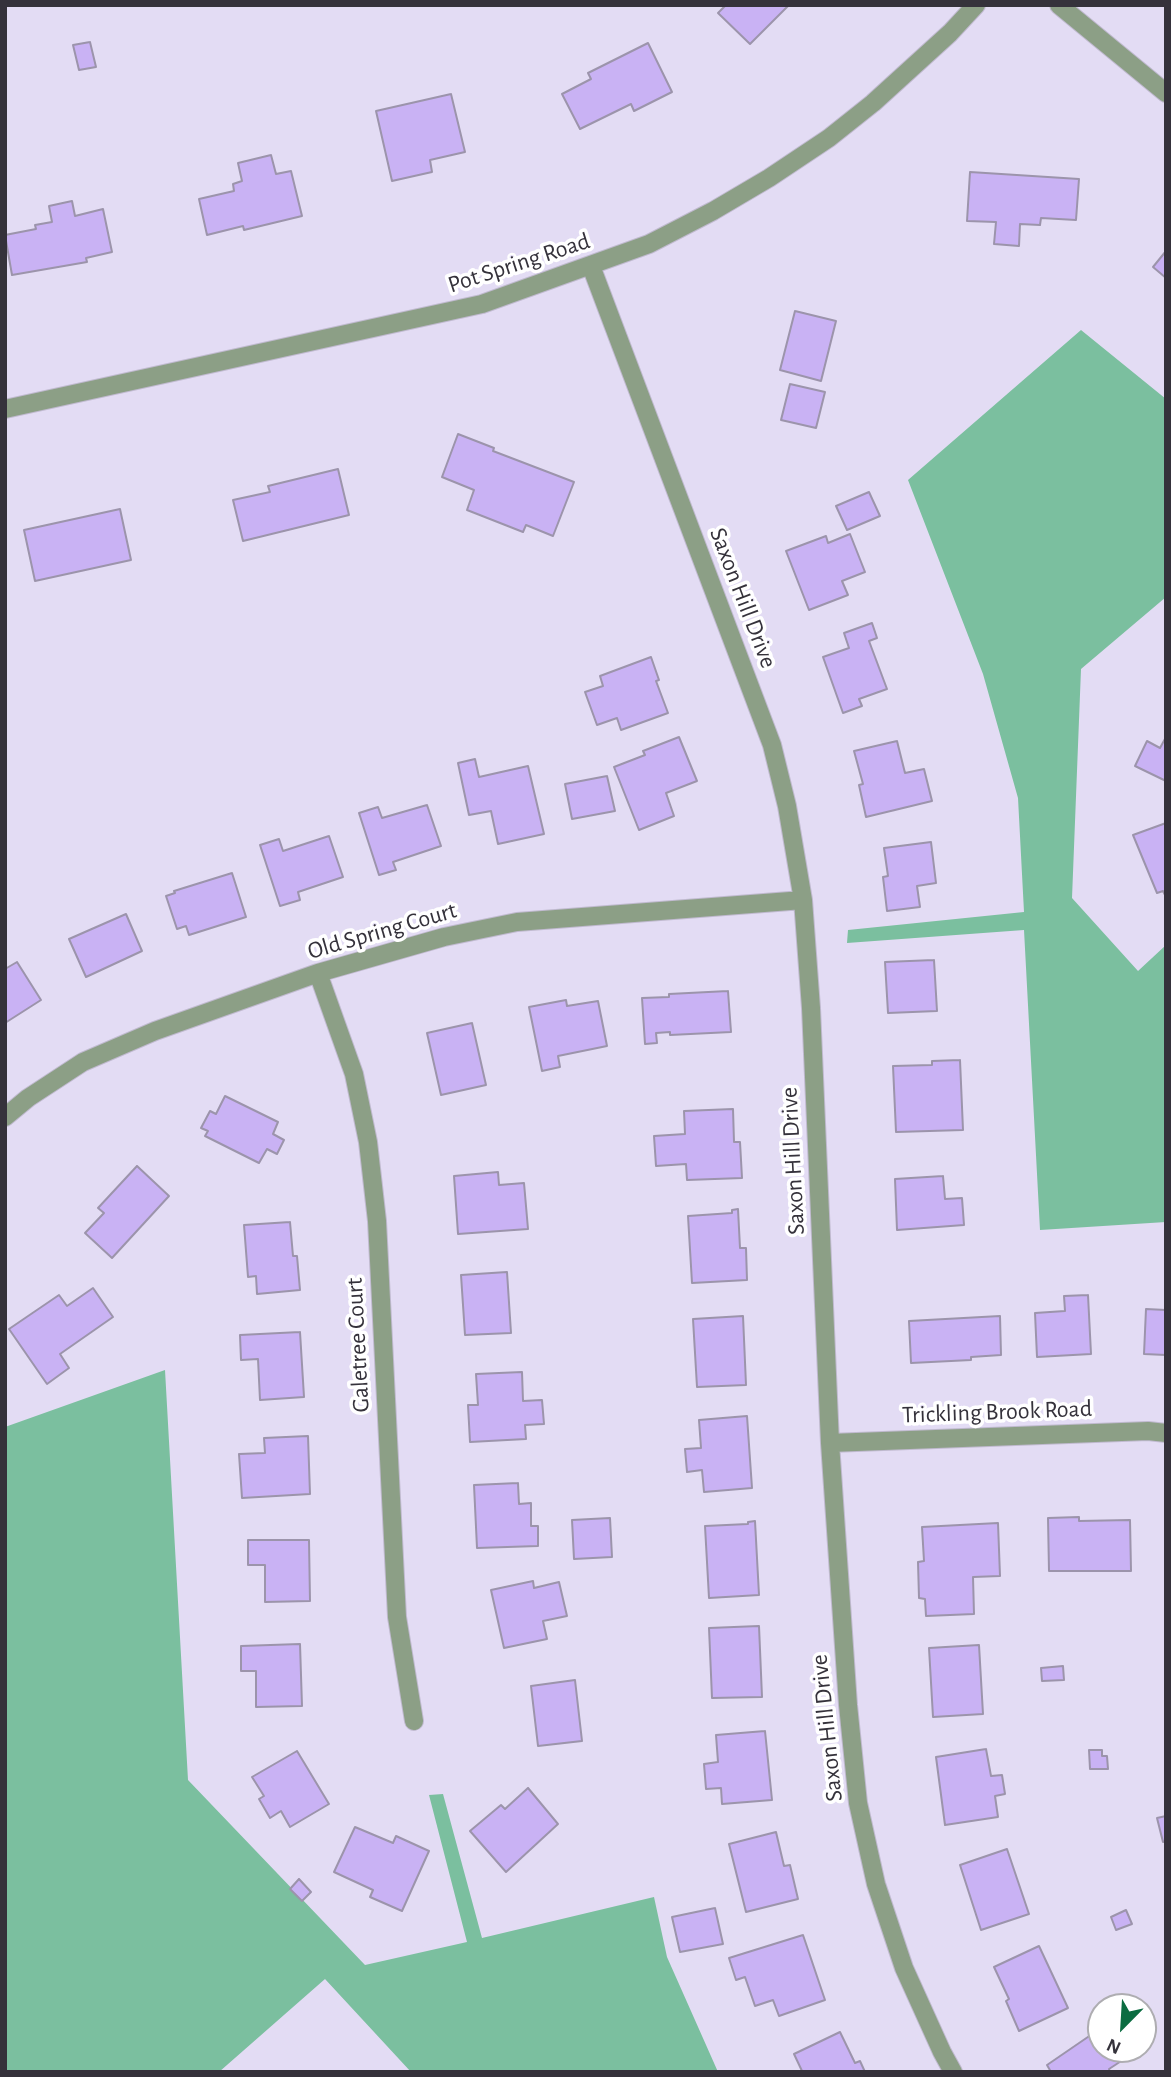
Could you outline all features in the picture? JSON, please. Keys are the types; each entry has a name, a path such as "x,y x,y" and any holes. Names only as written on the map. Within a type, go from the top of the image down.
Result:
{"street":[{"name":"Pot Spring Road","path":"5,409 482,304 649,244 713,211 829,138 873,103 950,33 976,5"},
{"path":"1059,5 1166,93"},
{"name":"Saxon Hill Drive","path":"592,266 772,745 787,806 803,900 811,1008 830,1443 848,1705 858,1803 876,1884 904,1968 953,2072"},
{"name":"Old Spring Court","path":"5,1117 28,1098 83,1062 155,1031 318,973 444,937 517,922 803,900"},
{"name":"Galetree Court","path":"318,973 354,1074 368,1142 377,1221 397,1617 414,1721"},
{"name":"Trickling Brook Road","path":"830,1443 1148,1431 1166,1433"}],"green space":[{"path":"1081,330 1166,399 1166,597 1081,669 1072,898 1138,971 1166,945 1166,1222 1040,1230 1024,930 847,943 848,930 1024,912 1018,798 983,674 908,480"},
{"path":"165,1370 188,1780 365,1965 467,1942 429,1795 443,1794 482,1938 654,1897 667,1957 718,2072 411,2072 325,1979 219,2072 5,2072 5,1427"}],"building":[{"path":"726,5 789,5 750,44 718,13"},
{"path":"90,42 96,67 79,70 73,45"},
{"path":"648,43 672,92 634,111 631,104 580,129 562,94 591,79 588,73"},
{"path":"451,94 465,152 430,160 432,172 392,181 376,111"},
{"path":"271,155 276,174 291,171 302,216 244,230 243,226 207,235 199,199 234,191 233,184 242,181 238,163"},
{"path":"970,172 1079,179 1076,220 1041,218 1040,225 1020,224 1019,246 994,244 996,222 967,221"},
{"path":"72,201 75,216 103,209 112,252 86,258 87,262 12,275 5,235 36,229 35,225 52,222 49,206"},
{"path":"1166,251 1166,278 1153,267"},
{"path":"795,311 836,321 821,381 780,370"},
{"path":"790,384 825,392 816,428 781,420"},
{"path":"458,434 494,448 493,451 574,482 553,536 526,525 523,532 467,510 474,490 442,477"},
{"path":"338,469 349,515 243,541 233,500 270,492 268,486"},
{"path":"869,492 880,516 847,530 836,506"},
{"path":"120,509 131,560 35,581 24,530"},
{"path":"850,534 865,572 842,581 848,595 809,610 786,551 826,536 828,543"},
{"path":"872,623 877,638 869,641 887,689 859,699 862,706 843,713 823,657 849,648 844,633"},
{"path":"651,657 659,680 656,681 668,713 621,730 617,718 597,725 585,692 603,686 600,676"},
{"path":"679,737 697,781 666,793 674,816 639,830 614,767 645,755 643,751"},
{"path":"1166,737 1166,781 1135,766 1147,741 1160,748"},
{"path":"897,741 905,773 924,769 932,801 866,817 859,785 863,784 854,751"},
{"path":"475,759 479,777 528,766 544,834 498,844 491,811 469,815 458,763"},
{"path":"607,776 615,811 572,819 565,784"},
{"path":"427,805 441,846 393,862 396,870 379,875 359,813 378,807 382,818"},
{"path":"1166,823 1166,897 1163,891 1157,893 1133,835"},
{"path":"329,836 343,877 298,892 300,900 280,906 260,845 279,839 283,851"},
{"path":"931,842 936,883 917,886 920,907 887,911 883,877 888,876 884,848"},
{"path":"232,873 246,917 189,935 186,926 177,929 166,896"},
{"path":"126,914 142,951 86,977 69,939"},
{"path":"934,960 937,1011 888,1013 885,962"},
{"path":"17,962 41,1000 5,1023 5,969"},
{"path":"728,991 731,1032 670,1035 670,1032 656,1033 657,1043 645,1044 642,998"},
{"path":"566,1000 567,1006 598,1001 607,1046 558,1056 560,1067 542,1071 529,1007"},
{"path":"472,1023 486,1085 441,1095 427,1033"},
{"path":"960,1060 963,1130 896,1132 893,1066 932,1065 932,1061"},
{"path":"225,1096 278,1122 273,1134 284,1140 277,1154 267,1149 259,1163 205,1136 208,1131 201,1128 210,1111 216,1114"},
{"path":"733,1109 734,1142 740,1142 742,1178 687,1180 686,1164 656,1166 654,1136 685,1134 684,1111"},
{"path":"137,1166 169,1196 112,1258 85,1233 104,1213 98,1208"},
{"path":"498,1172 499,1185 524,1183 528,1229 458,1234 454,1176"},
{"path":"943,1176 945,1199 962,1198 964,1225 897,1230 895,1179"},
{"path":"738,1209 740,1248 746,1248 747,1280 692,1283 688,1216 732,1213 732,1210"},
{"path":"290,1222 300,1290 257,1294 256,1276 248,1277 244,1225"},
{"path":"507,1272 511,1333 465,1335 461,1275"},
{"path":"93,1288 113,1317 60,1354 69,1368 47,1384 9,1329 59,1295 67,1306"},
{"path":"1088,1295 1091,1354 1037,1357 1035,1313 1065,1311 1064,1296"},
{"path":"1146,1309 1166,1310 1166,1355 1144,1354"},
{"path":"743,1316 746,1385 697,1387 693,1319"},
{"path":"1000,1316 1001,1355 971,1357 971,1360 911,1363 909,1321"},
{"path":"300,1332 304,1397 260,1400 258,1359 241,1360 240,1335"},
{"path":"522,1372 523,1401 542,1400 544,1424 525,1425 526,1439 470,1442 468,1405 478,1405 476,1374"},
{"path":"747,1416 752,1488 704,1492 702,1470 687,1472 685,1449 701,1448 699,1420"},
{"path":"308,1436 310,1494 242,1498 239,1454 265,1453 264,1438"},
{"path":"518,1483 519,1504 531,1503 531,1526 538,1526 538,1546 477,1548 474,1485"},
{"path":"1079,1517 1079,1521 1130,1520 1131,1571 1049,1571 1048,1518"},
{"path":"610,1518 612,1557 574,1559 572,1520"},
{"path":"755,1521 759,1595 709,1598 705,1526 748,1524"},
{"path":"998,1523 1000,1576 973,1577 974,1614 926,1616 925,1599 919,1598 918,1562 924,1561 922,1527"},
{"path":"248,1540 309,1540 310,1601 265,1602 265,1565 248,1565"},
{"path":"533,1581 534,1588 559,1582 567,1616 543,1621 547,1639 504,1648 491,1590"},
{"path":"759,1626 762,1697 712,1698 709,1628"},
{"path":"300,1644 302,1706 256,1707 256,1671 241,1671 241,1646"},
{"path":"979,1645 983,1714 933,1717 929,1648"},
{"path":"1063,1666 1064,1680 1042,1681 1041,1668"},
{"path":"575,1680 582,1741 538,1746 531,1686"},
{"path":"765,1731 772,1800 722,1804 721,1788 706,1789 704,1764 718,1762 716,1735"},
{"path":"986,1749 991,1776 1002,1775 1005,1794 995,1796 998,1817 945,1825 936,1757"},
{"path":"1089,1750 1102,1750 1102,1756 1107,1756 1108,1769 1090,1769"},
{"path":"297,1751 329,1804 290,1827 281,1811 270,1818 259,1799 264,1796 252,1777"},
{"path":"528,1788 558,1824 506,1872 470,1831 501,1805 505,1809"},
{"path":"1166,1816 1166,1841 1163,1842 1157,1818"},
{"path":"355,1827 393,1843 396,1836 429,1851 402,1911 370,1897 373,1890 334,1872"},
{"path":"776,1832 784,1866 790,1865 798,1899 746,1912 729,1844"},
{"path":"1007,1849 1029,1914 981,1930 960,1865"},
{"path":"299,1879 311,1892 302,1901 290,1889"},
{"path":"715,1908 723,1944 680,1952 672,1917"},
{"path":"1126,1910 1132,1924 1116,1930 1111,1917"},
{"path":"803,1935 825,2000 779,2016 773,2000 755,2006 745,1977 736,1980 729,1958"},
{"path":"1039,1946 1068,2008 1019,2031 1006,2001 1009,1999 994,1967"},
{"path":"840,2032 855,2063 860,2061 865,2072 800,2072 802,2071 794,2054"},
{"path":"1087,2038 1087,2063 1118,2063 1109,2069 1110,2072 1051,2072 1047,2065"}]}
